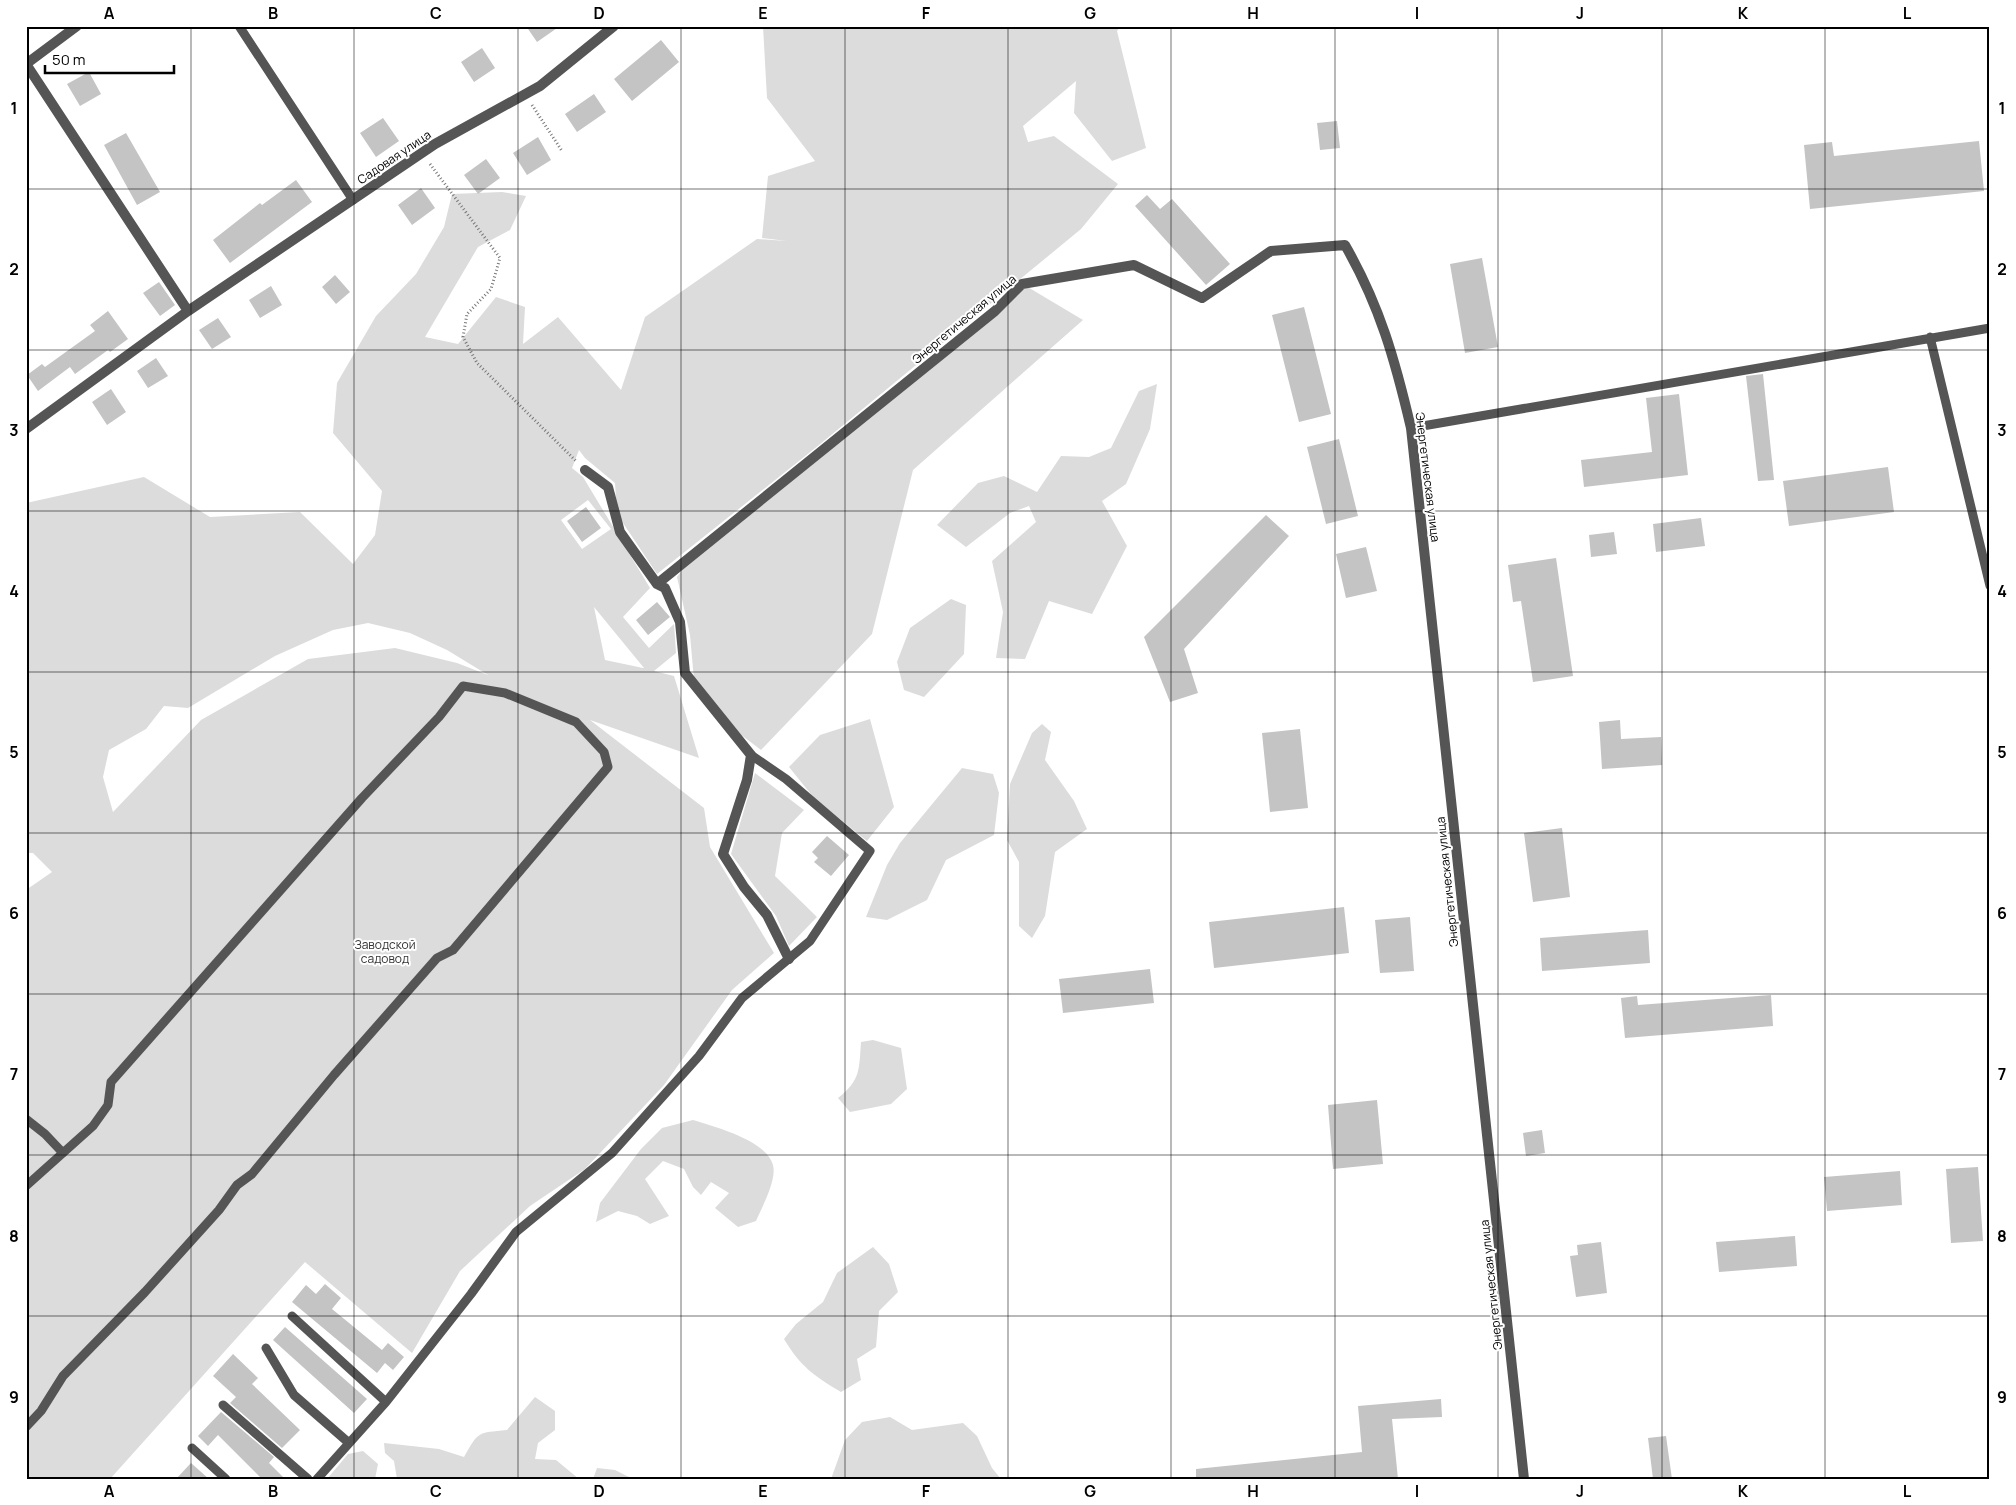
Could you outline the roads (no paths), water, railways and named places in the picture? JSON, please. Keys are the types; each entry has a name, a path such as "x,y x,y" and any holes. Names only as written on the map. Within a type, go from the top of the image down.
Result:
{"street":[{"path":"77,26 26,64 188,311"},
{"name":"Садовая улица","path":"26,428 188,311 422,153 540,86 614,26"},
{"name":"Энергетическая улица","path":"657,584 995,311 1022,284 1134,265 1202,298 1271,251 1345,245 1366,282 1395,359 1411,428 1524,1479"},
{"path":"585,470 608,486 620,532 657,584 666,588 680,622 685,674 751,755 746,780 723,854 744,887 767,915 788,959"}],"lane":[{"path":"238,26 353,200"},
{"path":"1411,428 1990,328"},
{"path":"1930,337 1990,586"},
{"path":"26,1186 93,1126 108,1105 111,1082 362,798 439,717 463,686 505,693 576,722 604,752 608,767 453,950 437,958 252,1174 237,1185 219,1210 145,1292 64,1376 41,1411 26,1428"},
{"path":"317,1479 386,1402 471,1294 516,1232 612,1152 699,1056 742,998 810,941 870,851 786,779 751,755"},
{"path":"26,1120 46,1134 63,1152"},
{"path":"292,1316 386,1402"},
{"path":"266,1348 294,1395 349,1443"},
{"path":"223,1405 308,1479"},
{"path":"192,1448 226,1479"}],"park label":[{"name":"Заводской садовод","path":"385,951"}]}
